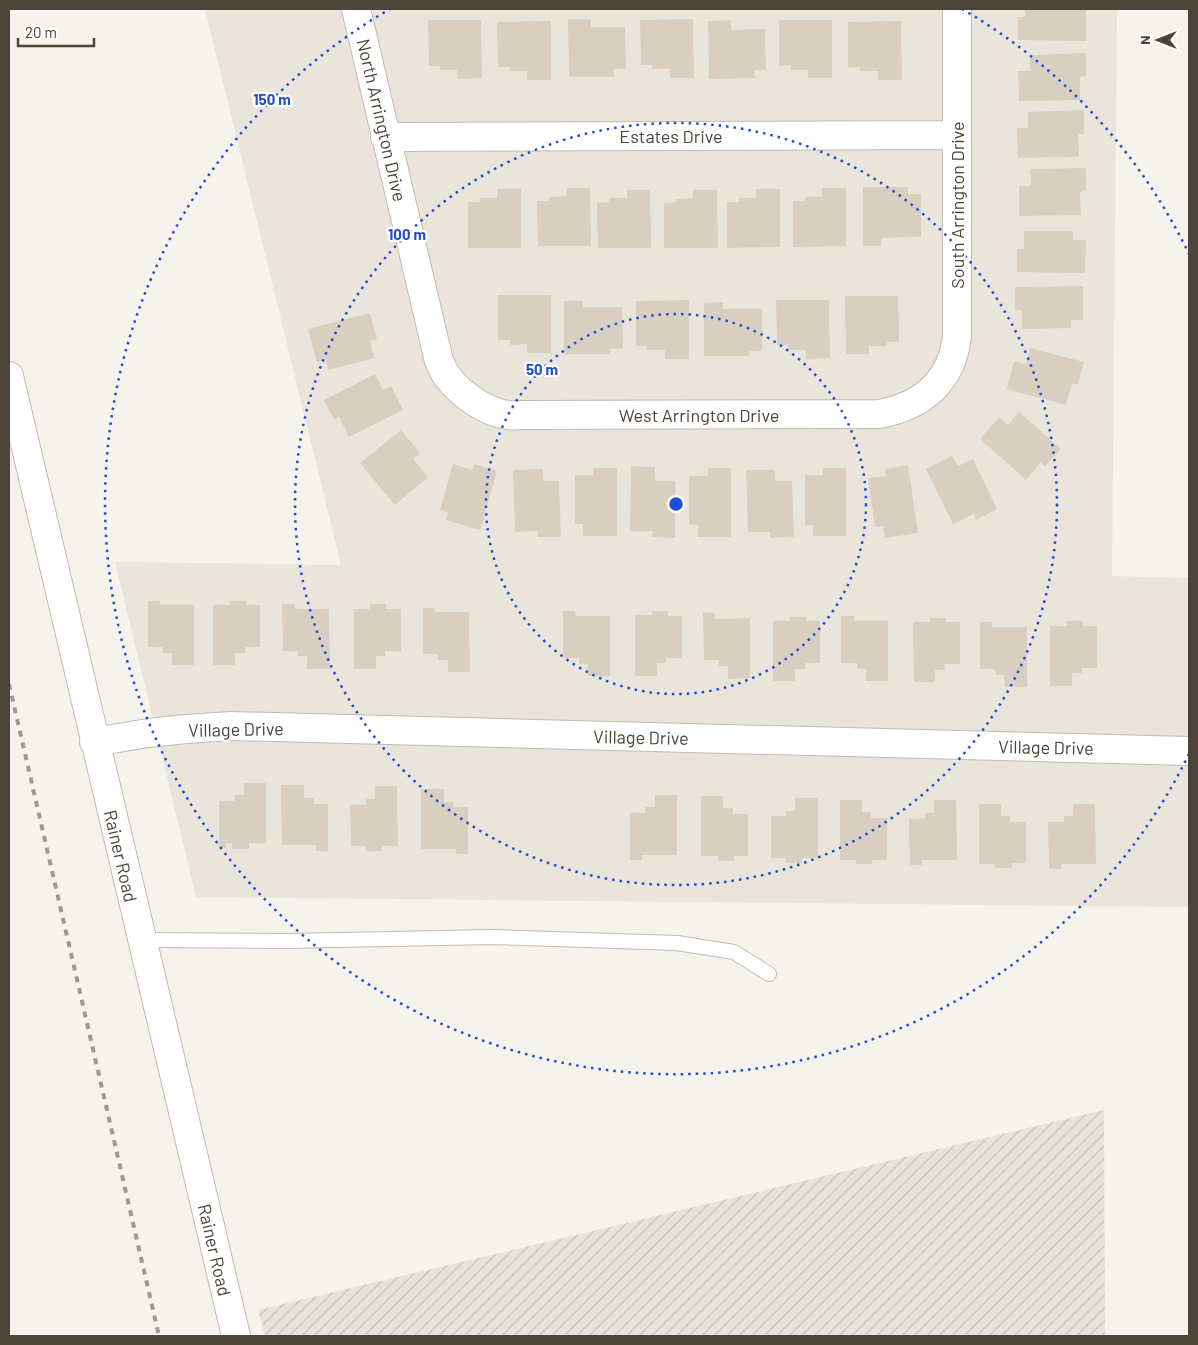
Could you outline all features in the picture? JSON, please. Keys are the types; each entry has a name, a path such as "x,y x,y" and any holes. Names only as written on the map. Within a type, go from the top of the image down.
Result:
{"street":[{"name":"North Arrington Drive","path":"356,9 385,138 440,361 445,374 467,396"},
{"name":"South Arrington Drive","path":"930,393 952,361 957,336 957,9"},
{"name":"Estates Drive","path":"385,138 957,135"},
{"name":"Rainer Road","path":"9,376 94,742 236,1336"},
{"name":"West Arrington Drive","path":"467,396 495,412 508,415 879,414 893,412 930,393"},
{"name":"Village Drive","path":"94,742 158,732 231,726 1189,751"}],"lane":[{"path":"141,940 286,941 492,937 677,943 734,952 770,974"}],"shaded area":[{"path":"205,9 1117,9 1112,576 1189,578 1189,907 196,897 115,562 341,565"},
{"path":"1104,1110 1105,1336 265,1336 258,1310"}],"building":[{"path":"1025,9 1086,9 1086,41 1018,40 1018,17 1025,17"},
{"path":"568,19 591,19 591,27 625,27 626,69 614,69 614,77 569,77"},
{"path":"693,19 694,78 670,78 670,69 652,69 652,65 641,65 640,20"},
{"path":"428,20 481,20 482,78 458,79 457,70 440,70 440,66 429,66"},
{"path":"731,20 731,30 765,29 766,70 754,70 755,78 709,79 708,21"},
{"path":"779,20 832,20 832,78 808,78 808,70 791,70 791,65 779,66"},
{"path":"551,21 551,80 527,80 527,71 509,71 509,67 498,67 497,22"},
{"path":"901,21 902,80 878,80 878,71 860,71 860,67 848,67 848,22"},
{"path":"1086,53 1086,76 1080,77 1080,100 1019,101 1018,71 1030,71 1030,55"},
{"path":"1084,110 1084,134 1078,134 1079,157 1018,158 1017,128 1028,128 1028,112"},
{"path":"1086,168 1086,191 1080,192 1081,215 1019,216 1019,186 1031,186 1030,169"},
{"path":"863,187 908,187 908,194 921,194 921,237 881,238 881,246 863,246"},
{"path":"567,188 590,188 591,246 538,246 537,201 549,201 549,197 567,196"},
{"path":"822,188 846,188 846,246 793,247 793,201 805,201 805,197 822,197"},
{"path":"497,189 521,189 521,248 468,248 468,202 480,202 480,198 497,198"},
{"path":"756,189 780,189 780,247 727,248 727,202 739,202 739,198 756,198"},
{"path":"627,190 650,190 651,248 598,248 597,203 609,202 609,198 627,198"},
{"path":"693,190 717,190 718,248 664,248 664,203 676,202 676,199 693,198"},
{"path":"1024,231 1073,231 1073,240 1086,240 1085,273 1017,272 1017,249 1024,249"},
{"path":"1083,286 1083,320 1071,320 1071,328 1022,329 1022,310 1015,310 1015,287"},
{"path":"498,295 551,295 551,353 527,353 527,344 510,345 510,340 498,340"},
{"path":"845,296 898,296 899,342 887,342 887,346 869,346 869,354 846,354"},
{"path":"689,300 689,359 665,359 665,350 647,350 647,346 636,346 636,301"},
{"path":"776,300 829,300 830,358 806,359 806,350 788,350 788,345 777,345"},
{"path":"564,301 583,301 583,307 622,307 623,349 610,349 610,354 564,354"},
{"path":"723,302 723,309 762,309 762,351 749,351 749,356 704,356 704,303"},
{"path":"370,313 377,339 370,341 374,358 328,370 326,360 317,362 308,329"},
{"path":"1030,348 1084,362 1078,385 1072,383 1066,405 1007,389 1014,361 1026,364"},
{"path":"375,374 383,390 391,386 403,410 349,437 339,417 334,420 324,400"},
{"path":"1019,412 1061,449 1045,466 1041,462 1026,480 980,439 999,417 1008,425"},
{"path":"401,430 420,453 413,459 428,477 395,505 360,463"},
{"path":"952,456 958,466 973,459 997,509 976,520 974,514 953,524 926,469"},
{"path":"453,464 472,470 474,464 497,471 480,530 446,520 448,513 440,510"},
{"path":"908,465 918,533 885,538 883,526 875,527 868,478 886,476 885,469"},
{"path":"631,466 655,467 655,481 675,481 675,538 652,537 653,531 630,531"},
{"path":"593,468 617,468 617,536 583,536 583,524 575,524 575,475 593,475"},
{"path":"708,468 731,468 731,537 698,537 698,525 689,525 689,476 708,476"},
{"path":"823,468 846,468 846,536 813,536 813,525 805,525 805,475 823,475"},
{"path":"543,469 543,481 559,481 561,537 538,537 538,531 515,532 513,470"},
{"path":"746,470 775,470 775,481 792,481 794,537 770,538 770,532 748,532"},
{"path":"148,601 160,601 160,605 194,605 194,665 172,665 172,653 163,653 163,647 148,647"},
{"path":"229,601 246,601 246,605 260,605 260,647 245,647 245,653 235,653 235,665 213,665 213,605 229,605"},
{"path":"282,604 295,604 295,609 329,609 330,669 307,669 307,656 298,656 298,651 283,651"},
{"path":"370,604 386,604 386,609 401,609 401,651 385,651 385,656 376,656 376,669 354,669 354,609 370,609"},
{"path":"423,608 435,608 435,612 469,612 470,672 448,672 448,660 438,660 438,654 423,654"},
{"path":"563,611 575,611 576,616 610,616 610,676 588,676 588,664 579,664 579,658 563,658"},
{"path":"652,611 668,611 668,616 682,616 682,658 666,658 666,663 657,663 657,676 635,676 635,615 652,615"},
{"path":"703,613 715,613 715,619 750,618 750,678 728,679 728,666 719,666 719,660 704,660"},
{"path":"841,616 854,616 854,621 888,621 888,681 866,681 866,669 857,669 857,663 841,663"},
{"path":"789,617 806,617 806,621 820,621 820,663 805,663 805,669 795,669 795,681 773,681 773,621 790,621"},
{"path":"930,618 946,618 946,622 960,622 960,664 944,664 945,670 935,670 935,682 914,682 913,622 930,622"},
{"path":"1067,621 1083,621 1083,626 1097,626 1097,668 1082,668 1082,673 1072,673 1072,686 1050,686 1050,626 1067,626"},
{"path":"980,622 992,622 992,627 1027,627 1027,687 1005,687 1004,675 996,675 995,669 980,669"},
{"path":"244,783 266,783 266,843 249,843 249,849 232,849 232,843 226,843 226,848 219,848 219,801 235,801 235,795 244,795"},
{"path":"281,785 304,785 304,798 314,798 314,804 328,804 328,851 316,851 316,845 282,845"},
{"path":"375,786 397,786 398,846 382,846 382,851 366,851 366,846 351,846 350,805 366,805 366,799 375,799"},
{"path":"421,789 444,789 444,802 453,802 453,807 468,807 468,854 456,854 456,849 421,849"},
{"path":"655,795 677,795 677,855 642,855 642,860 630,860 630,813 645,813 645,807 655,807"},
{"path":"701,796 723,796 723,808 733,808 733,814 748,814 748,856 734,856 734,861 718,861 718,856 701,856"},
{"path":"795,798 818,798 818,858 802,858 802,863 786,863 786,858 771,858 771,816 786,816 786,811 795,811"},
{"path":"840,800 862,800 862,812 871,812 871,818 887,818 887,860 872,860 872,864 856,864 856,860 840,860"},
{"path":"934,800 956,800 957,860 922,860 922,865 910,865 909,819 925,818 925,813 934,813"},
{"path":"979,804 1001,804 1001,816 1010,816 1010,822 1026,822 1026,863 1012,863 1012,868 995,868 995,864 979,864"},
{"path":"1073,804 1095,804 1096,864 1061,864 1061,869 1049,869 1048,822 1064,822 1064,816 1073,816"}],"railway":[{"path":"9,684 159,1336"}]}
